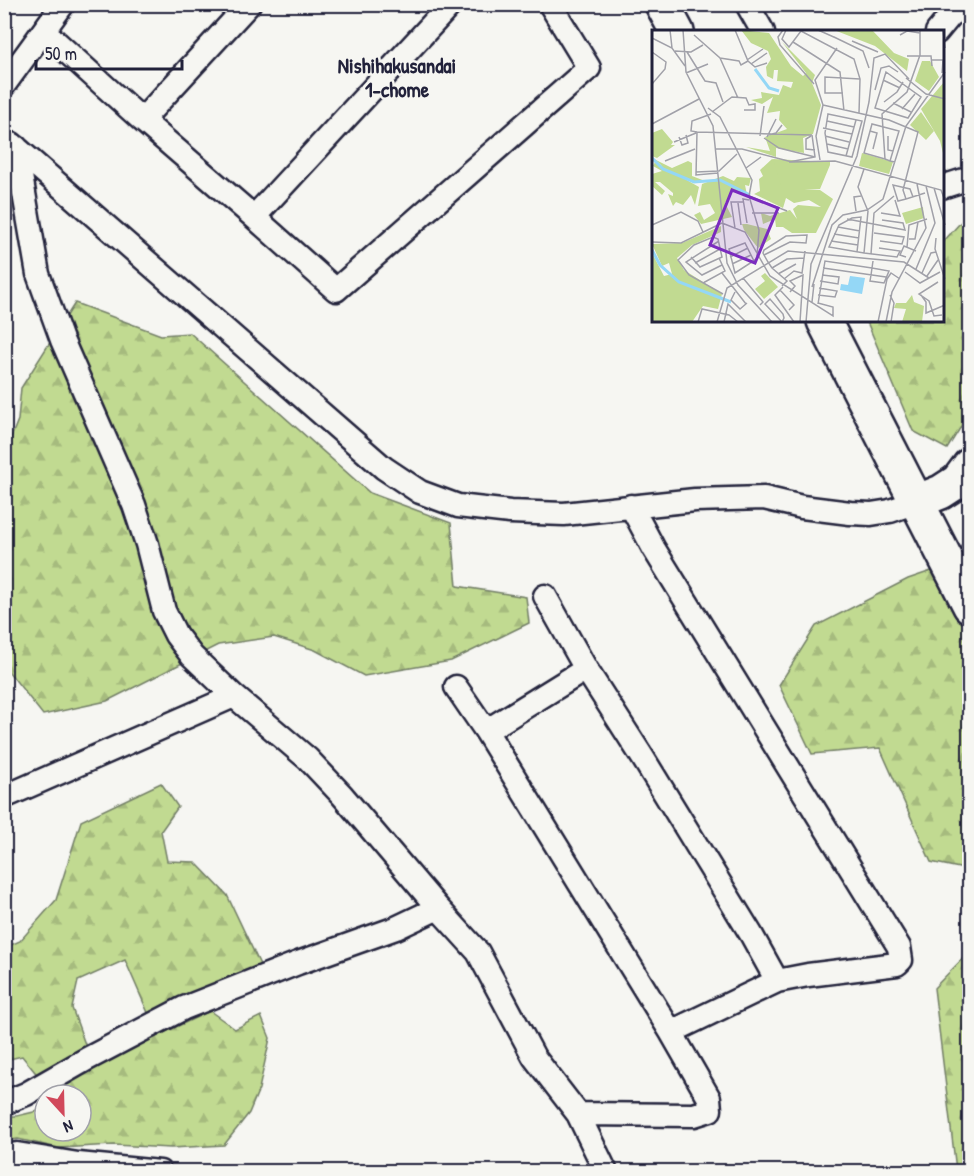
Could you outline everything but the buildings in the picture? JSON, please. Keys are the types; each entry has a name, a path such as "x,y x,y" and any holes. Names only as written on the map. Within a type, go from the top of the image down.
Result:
{"street":[{"path":"4,85 63,4"},
{"path":"142,120 249,4"},
{"path":"254,217 451,4"},
{"path":"44,31 336,290 589,68 550,4"},
{"path":"662,4 676,30"},
{"path":"939,30 960,4"},
{"path":"749,5 762,30"},
{"path":"10,142 384,468 420,492 458,506 510,512 564,514 695,500 764,498 802,507 871,514 890,511 941,492 958,481 969,465"},
{"path":"10,142 38,274 62,340 134,505 147,544 164,611 176,635 192,656 234,696 308,759 478,951 534,1057 578,1114 606,1172"},
{"path":"944,186 969,178"},
{"path":"825,322 969,606"},
{"path":"631,506 654,549 899,947 901,960 897,964 777,981 671,1032"},
{"path":"545,596 586,669 745,924 777,981"},
{"path":"486,732 586,669"},
{"path":"456,687 671,1032 709,1098 710,1110 694,1115 578,1114"},
{"path":"4,797 234,696"},
{"path":"4,1103 26,1094 184,1008 298,963 396,928 438,908"},
{"path":"4,1156 17,1154 78,1164 160,1172"}],"green space":[{"path":"969,213 969,414 947,449 913,431 867,322 944,322 944,241"},
{"path":"75,303 161,335 190,333 370,493 451,523 457,586 526,597 529,623 451,661 364,676 315,650 274,637 218,645 107,701 43,715 5,667 4,455 18,420 21,388"},
{"path":"969,558 969,870 931,862 880,748 812,754 779,685 816,626 908,579"},
{"path":"161,783 178,807 161,831 167,861 195,862 227,895 262,969 149,1015 125,960 78,981 72,1008 87,1050 39,1077 22,1056 5,1060 4,948 20,941 56,900 81,821"},
{"path":"969,952 969,1171 951,1171 956,1170 934,988"},
{"path":"210,1011 235,1029 261,1016 270,1038 259,1089 249,1113 224,1145 171,1148 114,1145 58,1148 36,1143 93,1143 93,1083 67,1083 129,1049"},
{"path":"33,1112 33,1142 18,1139 5,1141 5,1116"}],"district":[{"name":"Nishihakusandai 1-chome","path":"397,78"}]}
